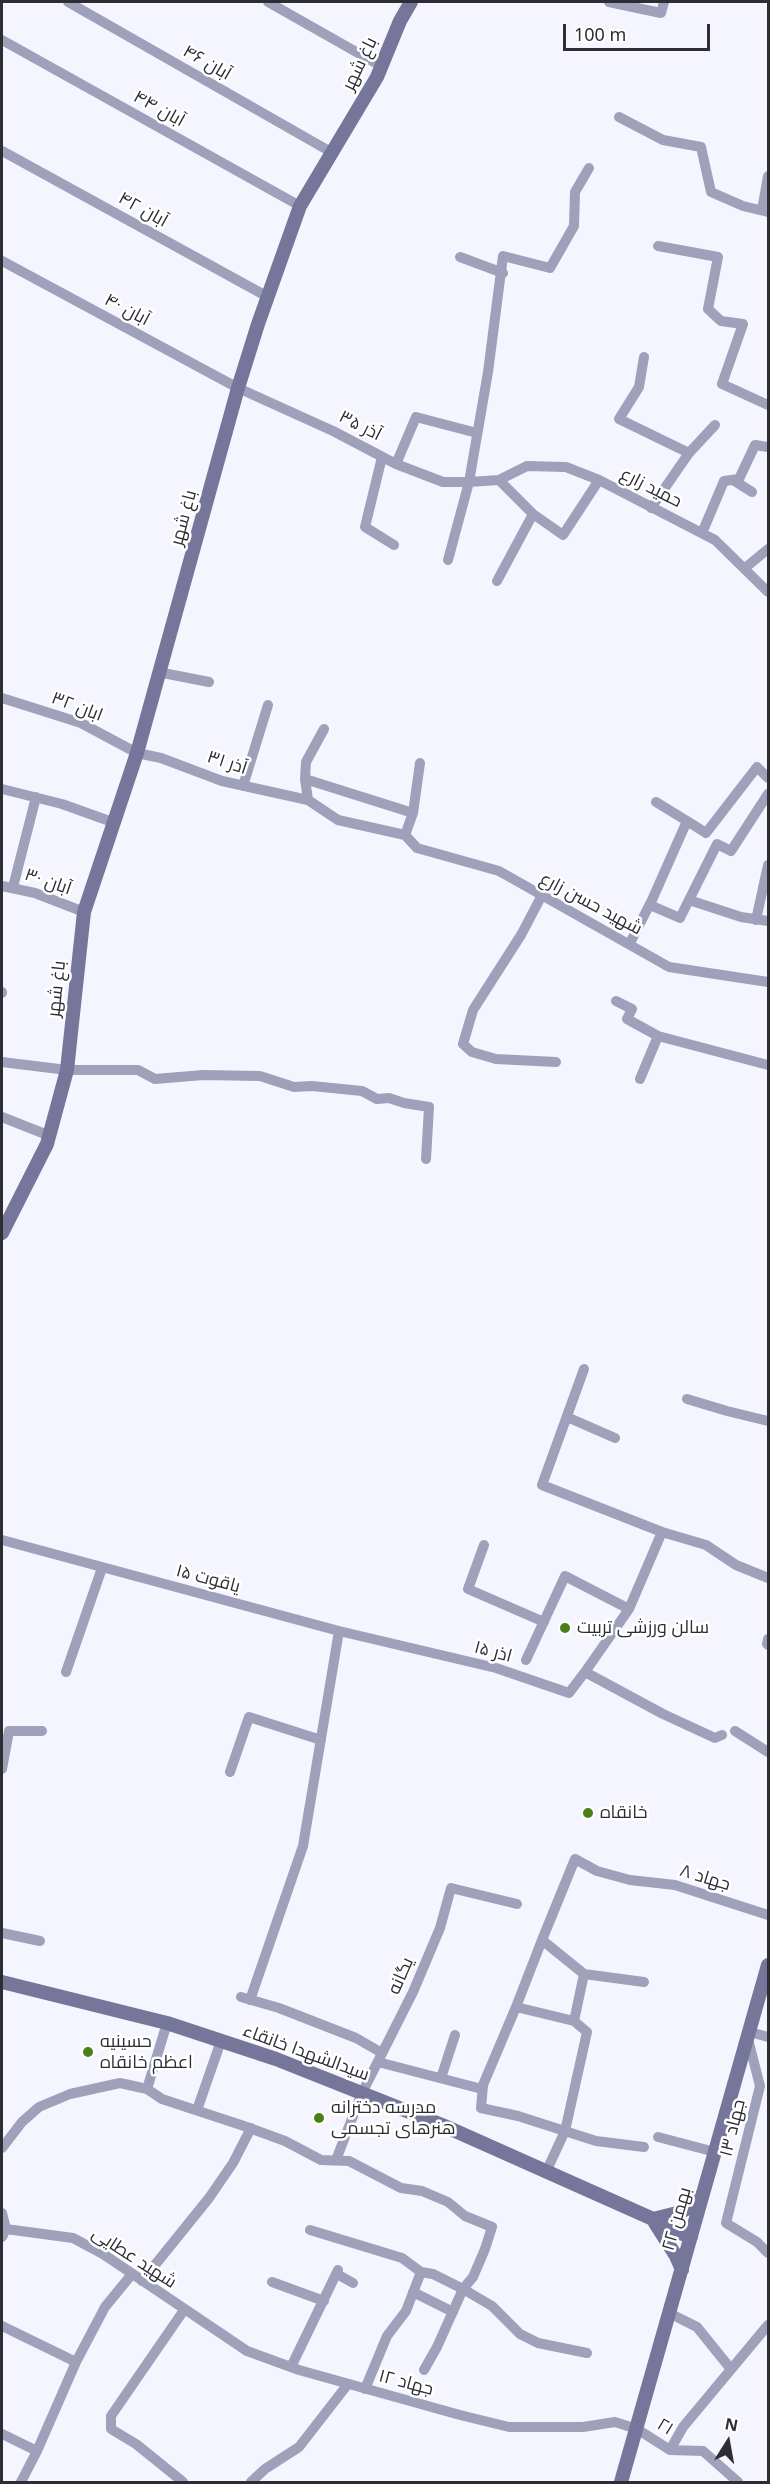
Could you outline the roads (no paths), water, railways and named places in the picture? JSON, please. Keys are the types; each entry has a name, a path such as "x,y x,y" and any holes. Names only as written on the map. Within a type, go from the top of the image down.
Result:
{"main road":[{"name":"باغ شهر","path":"2,1233 48,1144 67,1070 84,912 137,753 238,388 268,297 300,206 381,66 400,21 411,2"},
{"name":"۲۲ بهمن","path":"621,2482 768,1965"},
{"name":"سیدالشهدا خانقاء","path":"2,1982 167,2024 276,2059 362,2093 653,2219 662,2219 692,2233"},
{"path":"682,2270 653,2219 681,2212 690,2207 703,2194"}],"street":[{"name":"آبان ۴۶","path":"68,2 331,152"},
{"path":"268,2 381,66"},
{"path":"609,2 661,13 664,2"},
{"name":"آبان ۴۴","path":"2,40 300,206"},
{"path":"619,117 663,140 701,147 711,192 743,206 765,211 768,176"},
{"name":"آبان ۴۲","path":"2,151 268,297"},
{"path":"448,560 469,482 503,273 503,256 550,268 574,226 575,192 590,168"},
{"path":"658,246 718,257 708,309 721,321 743,324 722,384 768,405"},
{"path":"460,256 503,273"},
{"name":"آبان ۴۰","path":"2,261 238,388"},
{"path":"644,357 639,387 619,418 689,453"},
{"name":"آذر ۳۵","path":"238,388 333,430 396,464 443,482 499,480"},
{"path":"396,464 416,417 477,433"},
{"path":"651,508 689,453 715,425"},
{"path":"702,533 724,481 739,479 755,445 768,447"},
{"path":"382,457 365,527 394,545"},
{"name":"حمید زارع","path":"499,480 527,466 566,467 599,480 716,540 768,592"},
{"path":"499,480 533,514 563,535 599,480"},
{"path":"734,480 752,492"},
{"path":"496,581 533,514"},
{"path":"745,568 768,549"},
{"path":"158,672 209,682"},
{"name":"ابان ۳۲","path":"2,698 81,723 137,753"},
{"path":"243,786 268,705"},
{"path":"324,729 306,762 305,779 309,800 338,820 405,835 413,813 420,763"},
{"name":"آذر ۳۱","path":"137,753 161,758 243,786 309,800"},
{"path":"656,802 706,833 757,767 768,778"},
{"path":"305,779 413,813"},
{"path":"2,789 36,797 115,823"},
{"path":"650,905 680,918 717,844 731,851 768,794"},
{"path":"7,887 36,797"},
{"path":"630,943 650,905 687,820"},
{"name":"شهید حسن زارع","path":"405,835 417,848 499,871 541,897 630,943 669,967 768,982"},
{"path":"756,920 768,865"},
{"name":"آبان ۳۰","path":"7,887 35,893 84,912"},
{"path":"541,897 522,935 473,1010 463,1044 472,1052 496,1059 556,1062"},
{"path":"689,900 711,909 768,921"},
{"path":"616,1001 632,1009 627,1019 658,1036 768,1065"},
{"path":"640,1079 658,1036"},
{"path":"2,1062 67,1070 138,1070 155,1079 260,1076 294,1087 312,1086 362,1091 377,1099 389,1098 404,1104 429,1107 426,1159"},
{"path":"2,1130 4,1118 50,1136"},
{"path":"584,1369 542,1485 662,1532 706,1545 736,1565 768,1578"},
{"path":"687,1399 727,1412 768,1421"},
{"path":"567,1417 615,1438"},
{"path":"662,1532 629,1609 585,1672 715,1738 722,1735"},
{"name":"یاقوت ۱۵","path":"2,1540 406,1648"},
{"path":"484,1545 468,1589 544,1622"},
{"path":"66,1672 102,1568"},
{"path":"526,1660 566,1576 629,1609"},
{"path":"339,1631 303,1846 245,1999 279,2008 356,2038 380,2057 482,2089"},
{"path":"768,1640 768,1645"},
{"name":"اذر ۱۵","path":"406,1648 496,1668 570,1693 585,1672"},
{"path":"230,1772 249,1717 321,1740"},
{"path":"2,1769 9,1731 42,1731"},
{"path":"735,1731 768,1752"},
{"name":"جهاد ۸","path":"542,1940 575,1859 597,1871 630,1880 675,1885 768,1915"},
{"name":"یگانه","path":"336,2160 362,2093 413,1992 440,1928 451,1888 517,1904"},
{"path":"2,1933 40,1941"},
{"path":"644,1982 584,1974 542,1940 516,2007 495,2052 482,2089 481,2108 596,2141 644,2147"},
{"path":"574,2021 584,1974"},
{"path":"516,2007 574,2021 587,2032 565,2131 546,2172"},
{"path":"147,2089 167,2024"},
{"path":"441,2078 455,2035"},
{"path":"749,2036 768,2037"},
{"name":"جهاد ۱۳","path":"749,2036 760,2086 726,2223 748,2236 768,2253"},
{"path":"197,2110 221,2041"},
{"path":"2,2148 22,2122 42,2105 70,2094 120,2083 147,2089 162,2099 285,2141 321,2160 349,2162 401,2188 422,2191 448,2202 465,2216 492,2227 473,2277 463,2289 424,2370"},
{"path":"142,2282 209,2198 233,2163 251,2128"},
{"path":"658,2137 715,2152"},
{"path":"2,2213 4,2233"},
{"path":"310,2230 402,2258 421,2272 433,2274 492,2306 520,2334 538,2343 587,2353"},
{"name":"شهید عطایی","path":"4,2233 73,2238 103,2254 183,2309"},
{"path":"291,2367 337,2272 353,2283"},
{"path":"366,2389 387,2336 406,2311 421,2272"},
{"path":"21,2482 76,2362 105,2307 132,2274"},
{"path":"272,2282 324,2301"},
{"path":"413,2292 453,2312"},
{"path":"183,2309 111,2416 111,2429 136,2444 183,2482"},
{"name":"جهاد ۱۲","path":"183,2309 247,2351 291,2367 509,2427 583,2427 615,2422 637,2429"},
{"path":"669,2313 697,2327 730,2368"},
{"path":"670,2450 682,2427 768,2325"},
{"path":"2,2326 76,2362"},
{"path":"251,2482 265,2469 299,2447 348,2384"},
{"name":"۲۱","path":"637,2429 670,2450 703,2451 738,2482"},
{"path":"2,2434 37,2451"}],"place":[{"name":"سالن ورزشی تربیت","path":"565,1628"},
{"name":"خانقاه","path":"588,1813"},
{"name":"حسینیه اعظم خانقاه","path":"88,2052"},
{"name":"مدرسه دخترانه هنرهای تجسمی","path":"319,2118"}]}
